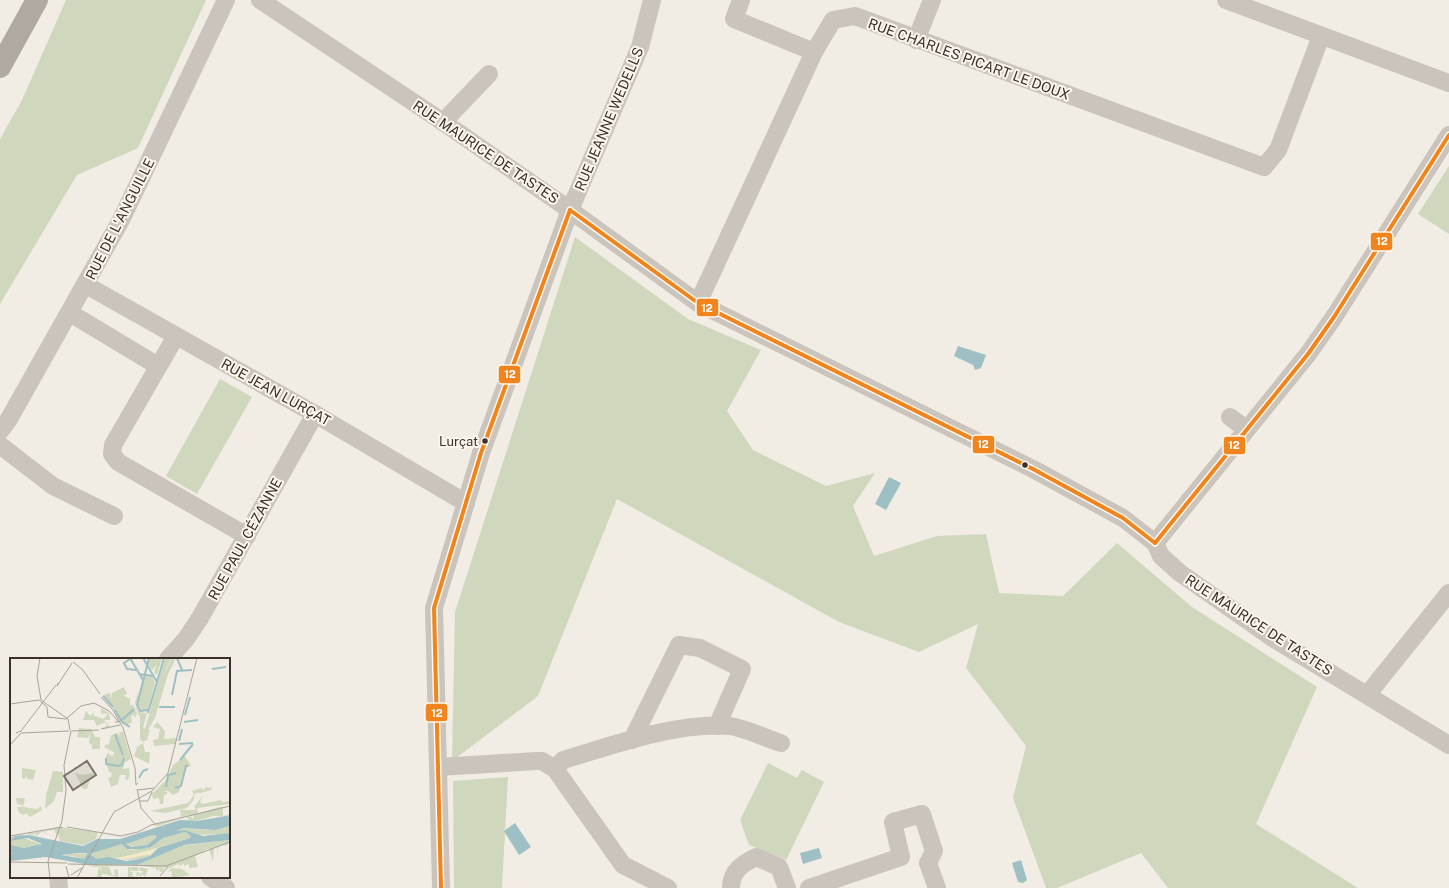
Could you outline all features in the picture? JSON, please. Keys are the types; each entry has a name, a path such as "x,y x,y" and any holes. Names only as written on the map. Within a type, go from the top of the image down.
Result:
{"main road":[{"path":"0,67 37,0"}],"street":[{"name":"RUE DE L'ANGUILLE","path":"0,431 9,420 86,285 121,220 226,0"},
{"name":"RUE MAURICE DE TASTES","path":"260,0 444,122 570,210 698,303 1033,469 1123,518 1155,543 1161,556 1180,573 1271,637 1449,745"},
{"name":"RUE JEANNE WEDELLS","path":"441,888 434,608 481,454 570,210 640,47 652,0"},
{"path":"741,0 734,19 814,52"},
{"path":"916,40 932,0"},
{"path":"1226,0 1449,83"},
{"name":"RUE CHARLES PICART LE DOUX","path":"698,303 814,52 832,20 855,16 916,40 1264,167 1278,150 1321,36"},
{"path":"444,122 489,74"},
{"path":"1155,543 1308,354 1334,316 1449,135"},
{"name":"RUE JEAN LURÇAT","path":"86,285 315,414 466,503"},
{"path":"70,313 158,366"},
{"path":"176,336 113,445 112,454 118,462 247,536"},
{"name":"RUE PAUL CÉZANNE","path":"169,658 186,640 200,618 315,414"},
{"path":"1230,417 1246,429"},
{"path":"0,445 53,486 114,516"},
{"path":"1367,695 1449,593"},
{"path":"632,740 679,645 700,648 742,669 717,726"},
{"path":"555,769 563,760 632,740 686,728 730,726 781,743"},
{"path":"438,767 536,761 542,762 555,769 623,865 668,888"},
{"path":"901,857 892,822 922,814 934,851 928,863 937,888"},
{"path":"731,888 731,881 740,865 756,857 779,867 787,888"},
{"path":"809,888 901,857 928,863"},
{"path":"58,878 59,888"},
{"path":"211,878 226,888"}],"green space":[{"path":"66,0 206,0 138,148 77,175 0,304 0,139 22,100"},
{"path":"1449,166 1449,234 1418,214"},
{"path":"575,237 688,319 761,350 727,411 753,450 826,486 875,473 853,506 874,556 937,536 986,534 999,593 1063,596 1117,543 1192,607 1317,687 1256,824 1358,888 1168,888 1141,853 1057,888 1046,888 1013,798 1026,746 966,668 978,624 919,652 839,622 617,499 538,696 452,761 455,612"},
{"path":"220,379 252,397 197,494 166,476"},
{"path":"768,763 797,778 802,770 824,782 786,860 749,845 740,820"},
{"path":"508,777 502,888 454,888 453,781"}],"water":[{"path":"958,346 986,355 981,368 975,370 973,365 954,356"},
{"path":"889,477 901,483 886,510 875,504"},
{"path":"515,823 531,847 519,855 504,831"},
{"path":"819,848 822,858 803,864 800,853"},
{"path":"1021,860 1027,880 1023,883 1018,882 1012,863"}],"transit line":[{"name":"12","path":"1155,543 1308,354 1334,317 1449,135"},
{"name":"12","path":"570,210 698,303 1033,469 1123,518 1155,543"},
{"name":"12","path":"441,888 434,608 481,453 570,210"}],"place":[{"name":"Lurçat","path":"485,441"}]}
